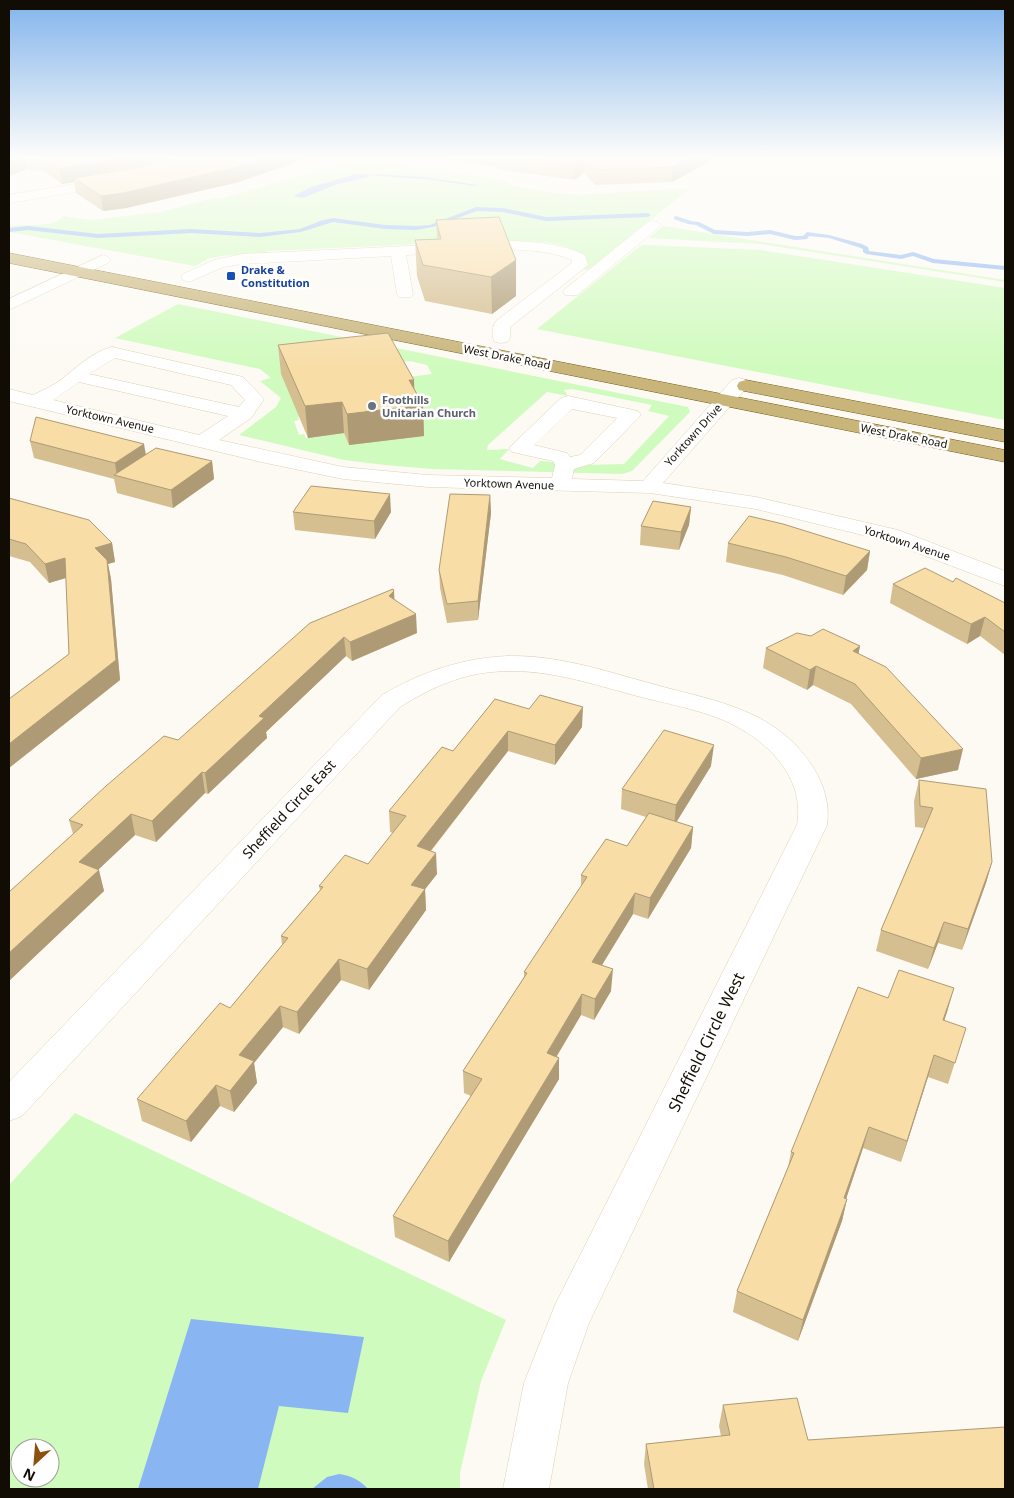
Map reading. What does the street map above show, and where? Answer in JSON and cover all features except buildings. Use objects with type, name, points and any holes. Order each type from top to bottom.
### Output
[{"type":"main road","name":"West Drake Road","points":[[12,250],[112,261]]},
{"type":"main road","name":"West Drake Road","points":[[12,250],[80,271],[1005,456]]},
{"type":"main road","points":[[172,273],[220,282]]},
{"type":"main road","name":"West Drake Road","points":[[482,334],[520,342]]},
{"type":"main road","name":"West Drake Road","points":[[729,382],[1005,436]]},
{"type":"street","points":[[559,302],[650,227]]},
{"type":"street","points":[[189,276],[219,263],[243,259],[512,245],[546,246],[567,251],[580,258],[580,265],[502,325],[501,338]]},
{"type":"street","points":[[398,251],[405,294]]},
{"type":"street","points":[[9,305],[80,271],[112,261]]},
{"type":"street","points":[[482,352],[501,338],[530,323]]},
{"type":"street","points":[[37,401],[67,384],[83,369],[112,352],[237,381],[255,399],[244,414],[204,441]]},
{"type":"street","points":[[75,376],[244,414]]},
{"type":"street","name":"Yorktown Drive","points":[[650,488],[656,477],[724,401],[729,382]]},
{"type":"street","name":"Yorktown Avenue","points":[[9,394],[304,465],[376,477],[428,481],[650,488],[756,503],[890,535],[1005,579]]},
{"type":"street","points":[[560,486],[565,464],[560,457],[519,448],[568,402],[631,415],[587,459],[565,464]]},
{"type":"street","name":"Sheffield Circle East","points":[[9,1106],[391,701],[413,686],[462,669],[491,664],[522,664],[553,666],[639,689]]},
{"type":"street","name":"Sheffield Circle West","points":[[526,1489],[546,1384],[570,1319],[812,826],[813,807],[808,784],[796,763],[778,743],[755,727],[728,713],[639,689]]},
{"type":"green space","points":[[9,227],[642,227],[588,270],[583,269],[587,265],[587,258],[570,248],[551,243],[531,241],[511,242],[509,240],[267,251],[267,253],[210,258],[195,266],[9,232]]},
{"type":"green space","points":[[662,227],[669,227],[1005,280],[1005,282],[761,244],[649,238]]},
{"type":"green space","points":[[640,246],[760,250],[1005,288],[1005,420],[537,329]]},
{"type":"green space","points":[[178,304],[688,407],[690,412],[632,471],[622,474],[432,469],[344,460],[239,435],[276,407],[281,398],[260,381],[271,378],[260,369],[115,338]],"holes":[[[410,361],[427,365],[432,374],[385,380],[349,445],[344,433],[306,438],[304,434],[299,435],[294,421],[299,420],[298,417],[335,413],[399,362]],[[572,389],[652,405],[648,411],[669,416],[624,464],[584,465],[540,461],[533,468],[500,459],[509,449],[487,450],[488,445],[547,392],[568,396],[564,390]]]},
{"type":"green space","points":[[75,1113],[506,1320],[481,1381],[460,1473],[460,1489],[9,1489],[9,1185]]},
{"type":"water","points":[[191,1319],[364,1337],[348,1413],[279,1406],[258,1489],[138,1489]]},
{"type":"water","points":[[339,1474],[355,1479],[368,1489],[312,1489],[327,1477]]},
{"type":"waterway","points":[[9,230],[28,228],[98,236],[191,231],[260,235],[301,230],[309,227]]},
{"type":"waterway","points":[[384,227],[424,227]]},
{"type":"waterway","points":[[704,227],[714,232],[747,234],[770,232],[795,238],[805,238],[807,234],[821,235],[860,245],[866,248],[866,252],[901,257],[913,254],[933,261],[1005,268]]},
{"type":"place","name":"Drake & Constitution","points":[[231,276]]},
{"type":"place","name":"Foothills Unitarian Church","points":[[372,406]]}]
